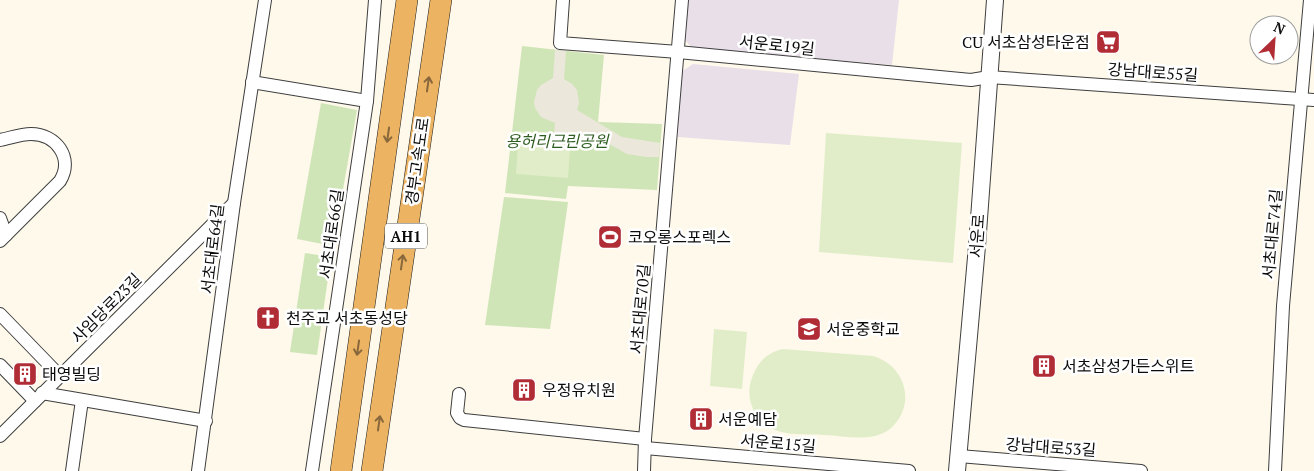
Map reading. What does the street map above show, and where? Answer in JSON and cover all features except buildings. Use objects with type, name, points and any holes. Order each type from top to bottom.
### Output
[{"type":"highway","name":"경부고속도로","points":[[341,471],[407,0]]},
{"type":"highway","name":"경부고속도로","points":[[372,471],[440,0]]},
{"type":"street","name":"서초대로64길","points":[[198,471],[234,203],[265,0]]},
{"type":"street","name":"서초대로66길","points":[[312,471],[367,101],[375,0]]},
{"type":"street","name":"서운로19길","points":[[564,0],[560,43],[678,52],[971,80],[989,77]]},
{"type":"street","name":"서초대로70길","points":[[644,471],[682,0]]},
{"type":"street","name":"서운로","points":[[958,464],[995,0]]},
{"type":"street","name":"서초대로74길","points":[[1276,471],[1283,306],[1310,0]]},
{"type":"street","name":"강남대로55길","points":[[989,77],[1314,100]]},
{"type":"street","points":[[252,82],[367,101]]},
{"type":"street","points":[[0,140],[30,134],[42,135],[58,145],[63,151],[64,159],[63,176],[60,181],[3,238]]},
{"type":"street","name":"사임당로23길","points":[[0,436],[234,203]]},
{"type":"street","points":[[0,218],[3,238]]},
{"type":"street","points":[[0,314],[60,376]]},
{"type":"street","points":[[0,365],[39,397],[82,400],[206,422]]},
{"type":"street","name":"서운로15길","points":[[459,394],[457,413],[464,420],[645,443],[909,471]]},
{"type":"street","points":[[72,471],[82,400]]},
{"type":"street","name":"강남대로53길","points":[[958,464],[1141,471]]},
{"type":"shaded area","points":[[688,0],[899,0],[892,65],[692,48],[686,41]]},
{"type":"shaded area","points":[[555,50],[566,51],[564,79],[577,90],[579,103],[577,110],[622,137],[660,143],[659,157],[627,154],[585,133],[577,133],[574,136],[554,134],[555,123],[541,117],[535,108],[534,102],[537,90],[541,85],[553,78]]},
{"type":"shaded area","points":[[693,64],[799,74],[790,145],[678,137],[681,72]]},
{"type":"green space","name":"용허리근린공원","points":[[522,46],[604,55],[598,122],[662,124],[657,190],[568,186],[566,199],[505,193]]},
{"type":"green space","points":[[321,103],[357,110],[333,246],[297,239]]},
{"type":"green space","points":[[519,131],[571,135],[568,178],[516,174]]},
{"type":"green space","points":[[826,133],[962,143],[953,263],[819,252]]},
{"type":"green space","points":[[504,197],[568,202],[550,329],[485,325]]},
{"type":"green space","points":[[305,253],[331,257],[317,355],[290,352]]},
{"type":"green space","points":[[714,329],[747,332],[742,389],[710,386]]},
{"type":"green space","points":[[783,349],[873,356],[884,361],[899,375],[903,385],[905,395],[901,416],[887,431],[879,435],[861,438],[785,433],[767,426],[760,420],[752,407],[749,393],[750,384],[755,370],[761,361],[773,352]]},
{"type":"place","name":"CU 서초삼성타운점","points":[[1108,42]]},
{"type":"place","name":"코오롱스포렉스","points":[[610,237]]},
{"type":"place","name":"천주교 서초동성당","points":[[268,318]]},
{"type":"place","name":"서운중학교","points":[[809,329]]},
{"type":"place","name":"서초삼성가든스위트","points":[[1044,366]]},
{"type":"place","name":"태영빌딩","points":[[25,374]]},
{"type":"place","name":"우정유치원","points":[[524,390]]},
{"type":"place","name":"서운예담","points":[[701,419]]}]
